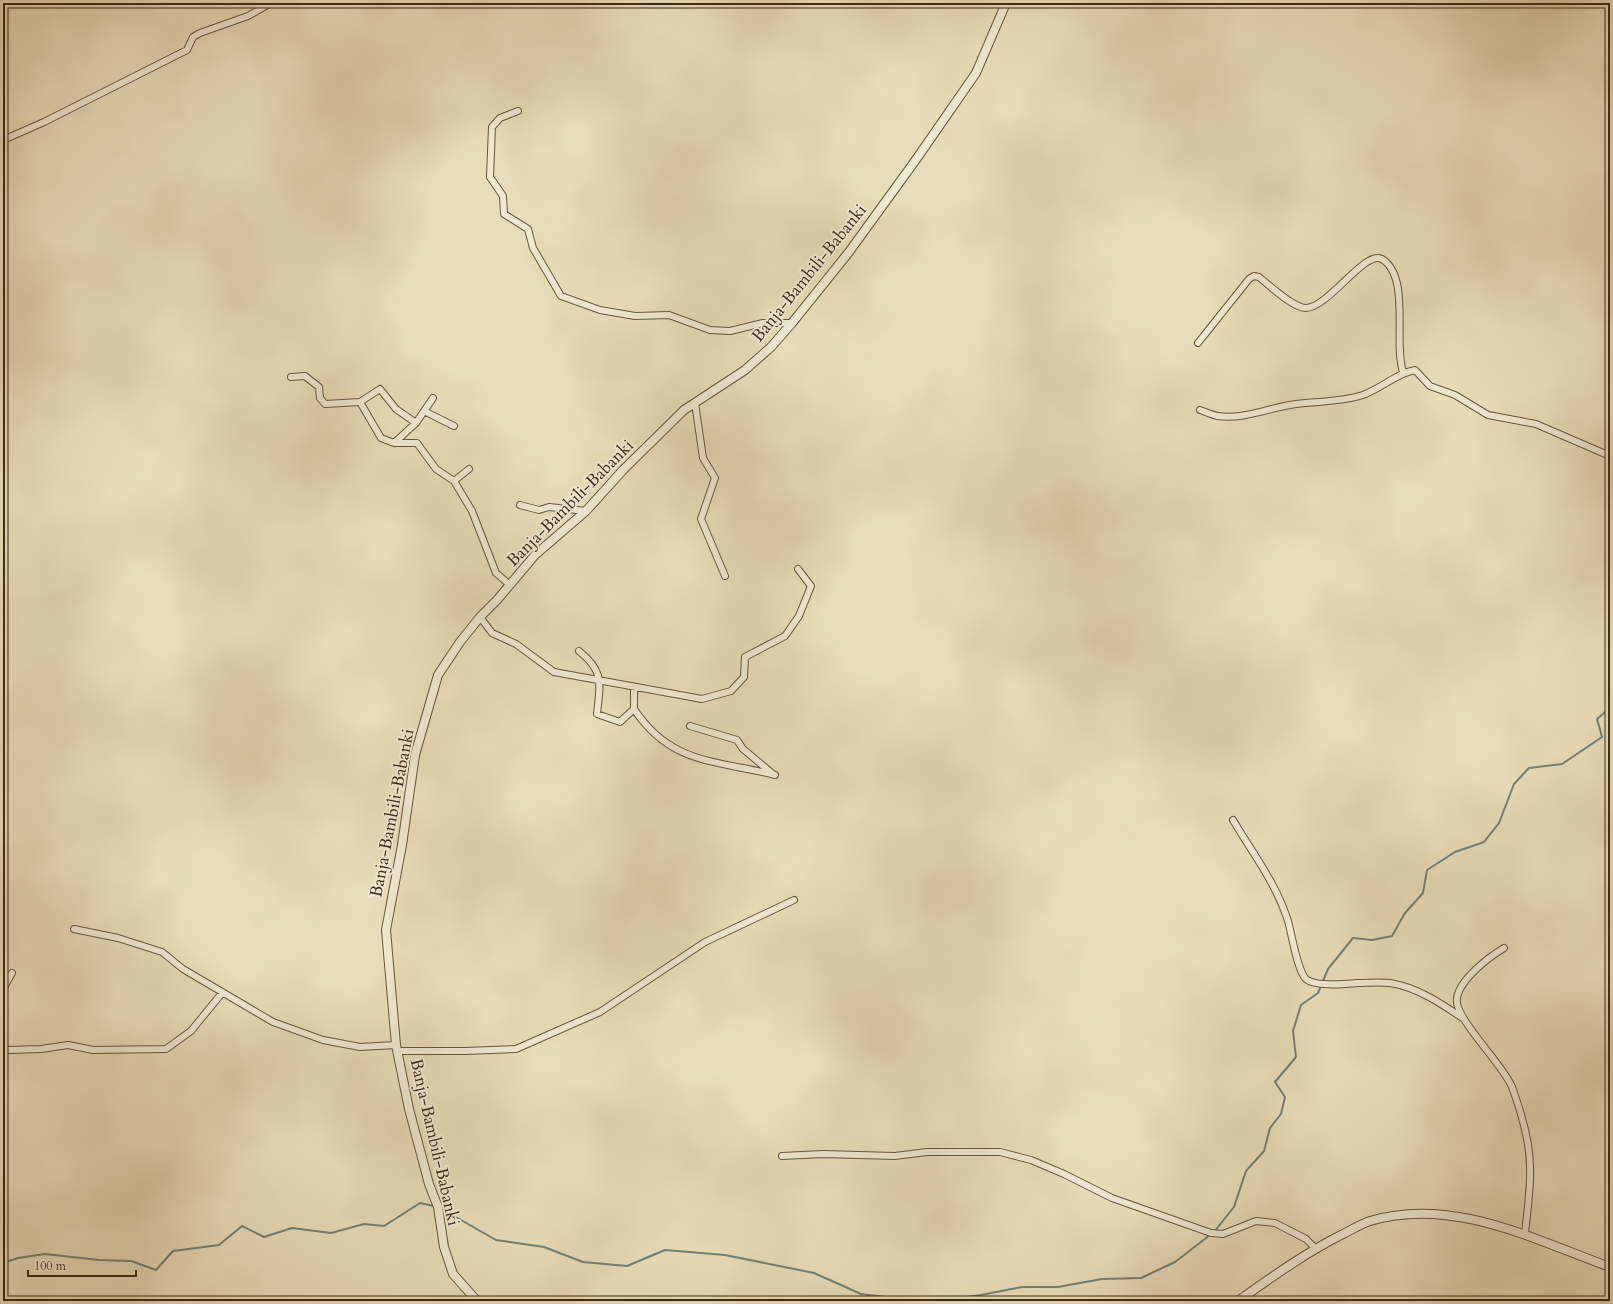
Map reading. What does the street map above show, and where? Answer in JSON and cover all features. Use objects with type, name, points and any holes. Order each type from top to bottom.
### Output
[{"type":"street","points":[[3,140],[44,122],[187,50],[194,37],[200,33],[248,16],[271,3]]},
{"type":"street","name":"Banja-Bambili-Babanki","points":[[477,1301],[453,1274],[444,1247],[438,1207],[430,1184],[409,1108],[397,1048],[386,930],[402,845],[415,755],[438,676],[460,642],[480,617],[510,585],[535,555],[586,511],[624,470],[684,410],[745,370],[771,347],[792,323],[854,246],[976,73],[1006,3]]},
{"type":"street","points":[[518,110],[500,118],[492,127],[490,177],[503,196],[504,214],[528,229],[533,248],[561,296],[600,310],[621,314],[635,316],[669,315],[710,330],[730,331],[763,323],[792,323]]},
{"type":"street","points":[[1198,343],[1249,279],[1254,276],[1259,277],[1288,300],[1304,308],[1316,305],[1337,290],[1356,269],[1379,257],[1397,278],[1400,323],[1399,354],[1403,372]]},
{"type":"street","points":[[1200,410],[1218,416],[1243,415],[1297,404],[1326,403],[1362,395],[1384,386],[1403,372],[1415,370],[1430,386],[1455,395],[1488,414],[1536,424],[1610,456]]},
{"type":"street","points":[[291,377],[305,376],[319,387],[320,398],[325,404],[360,402],[380,389],[396,408],[416,422]]},
{"type":"street","points":[[394,443],[416,422],[433,398]]},
{"type":"street","points":[[360,402],[381,438],[394,443],[417,442],[436,468],[454,481],[472,510],[496,573],[510,585]]},
{"type":"street","points":[[695,403],[703,458],[715,478],[701,519],[725,576]]},
{"type":"street","points":[[424,411],[454,426]]},
{"type":"street","points":[[454,481],[469,469]]},
{"type":"street","points":[[520,505],[539,510],[549,507],[586,511]]},
{"type":"street","points":[[480,617],[492,633],[516,644],[554,672],[702,699],[731,691],[744,677],[745,658],[785,636],[799,616],[811,586],[798,569]]},
{"type":"street","points":[[579,651],[592,662],[600,681],[596,714],[620,722],[634,709]]},
{"type":"street","points":[[634,687],[634,709],[644,724],[662,741],[688,756],[775,776],[743,749],[737,740],[690,726]]},
{"type":"street","points":[[1233,820],[1263,866],[1275,889],[1287,920],[1298,963],[1306,979],[1315,983],[1329,984],[1391,983],[1416,990],[1444,1005],[1464,1019]]},
{"type":"street","points":[[74,930],[118,938],[162,952],[183,969],[273,1022],[323,1040],[360,1047],[466,1051],[516,1049],[600,1012],[705,942],[794,900]]},
{"type":"street","points":[[1504,948],[1477,968],[1462,985],[1457,998],[1458,1010],[1498,1064],[1511,1086],[1519,1113],[1528,1148],[1530,1167],[1526,1234]]},
{"type":"street","points":[[3,989],[12,973]]},
{"type":"street","points":[[3,1047],[8,1050],[41,1049],[68,1045],[93,1050],[166,1049],[191,1031],[222,993]]},
{"type":"street","points":[[782,1156],[823,1154],[895,1156],[927,1152],[1000,1152],[1031,1160],[1064,1174],[1112,1198],[1205,1231],[1223,1234],[1256,1221],[1275,1223],[1306,1239],[1315,1248]]},
{"type":"street","points":[[1238,1301],[1315,1248],[1369,1222],[1400,1215],[1439,1215],[1480,1222],[1526,1234],[1610,1267]]},
{"type":"waterway","points":[[1214,1232],[1234,1207],[1246,1171],[1264,1151],[1270,1128],[1281,1114],[1285,1097],[1275,1082],[1296,1057],[1293,1031],[1301,1005],[1318,993],[1328,969],[1353,938],[1372,940],[1392,936],[1405,913],[1423,893],[1427,870],[1455,852],[1484,842],[1499,823],[1514,784],[1529,768],[1562,764],[1602,737],[1597,719],[1610,708]]},
{"type":"waterway","points":[[3,1263],[18,1258],[45,1254],[99,1260],[131,1261],[156,1270],[173,1251],[219,1245],[242,1226],[264,1237],[292,1228],[331,1233],[364,1224],[384,1226],[420,1203],[434,1206]]},
{"type":"waterway","points":[[440,1208],[496,1240],[544,1247],[583,1262],[627,1266],[665,1250],[725,1255],[814,1273],[861,1294],[919,1301]]},
{"type":"waterway","points":[[938,1301],[1022,1287],[1058,1287],[1102,1279],[1141,1278],[1175,1262],[1210,1235]]}]
